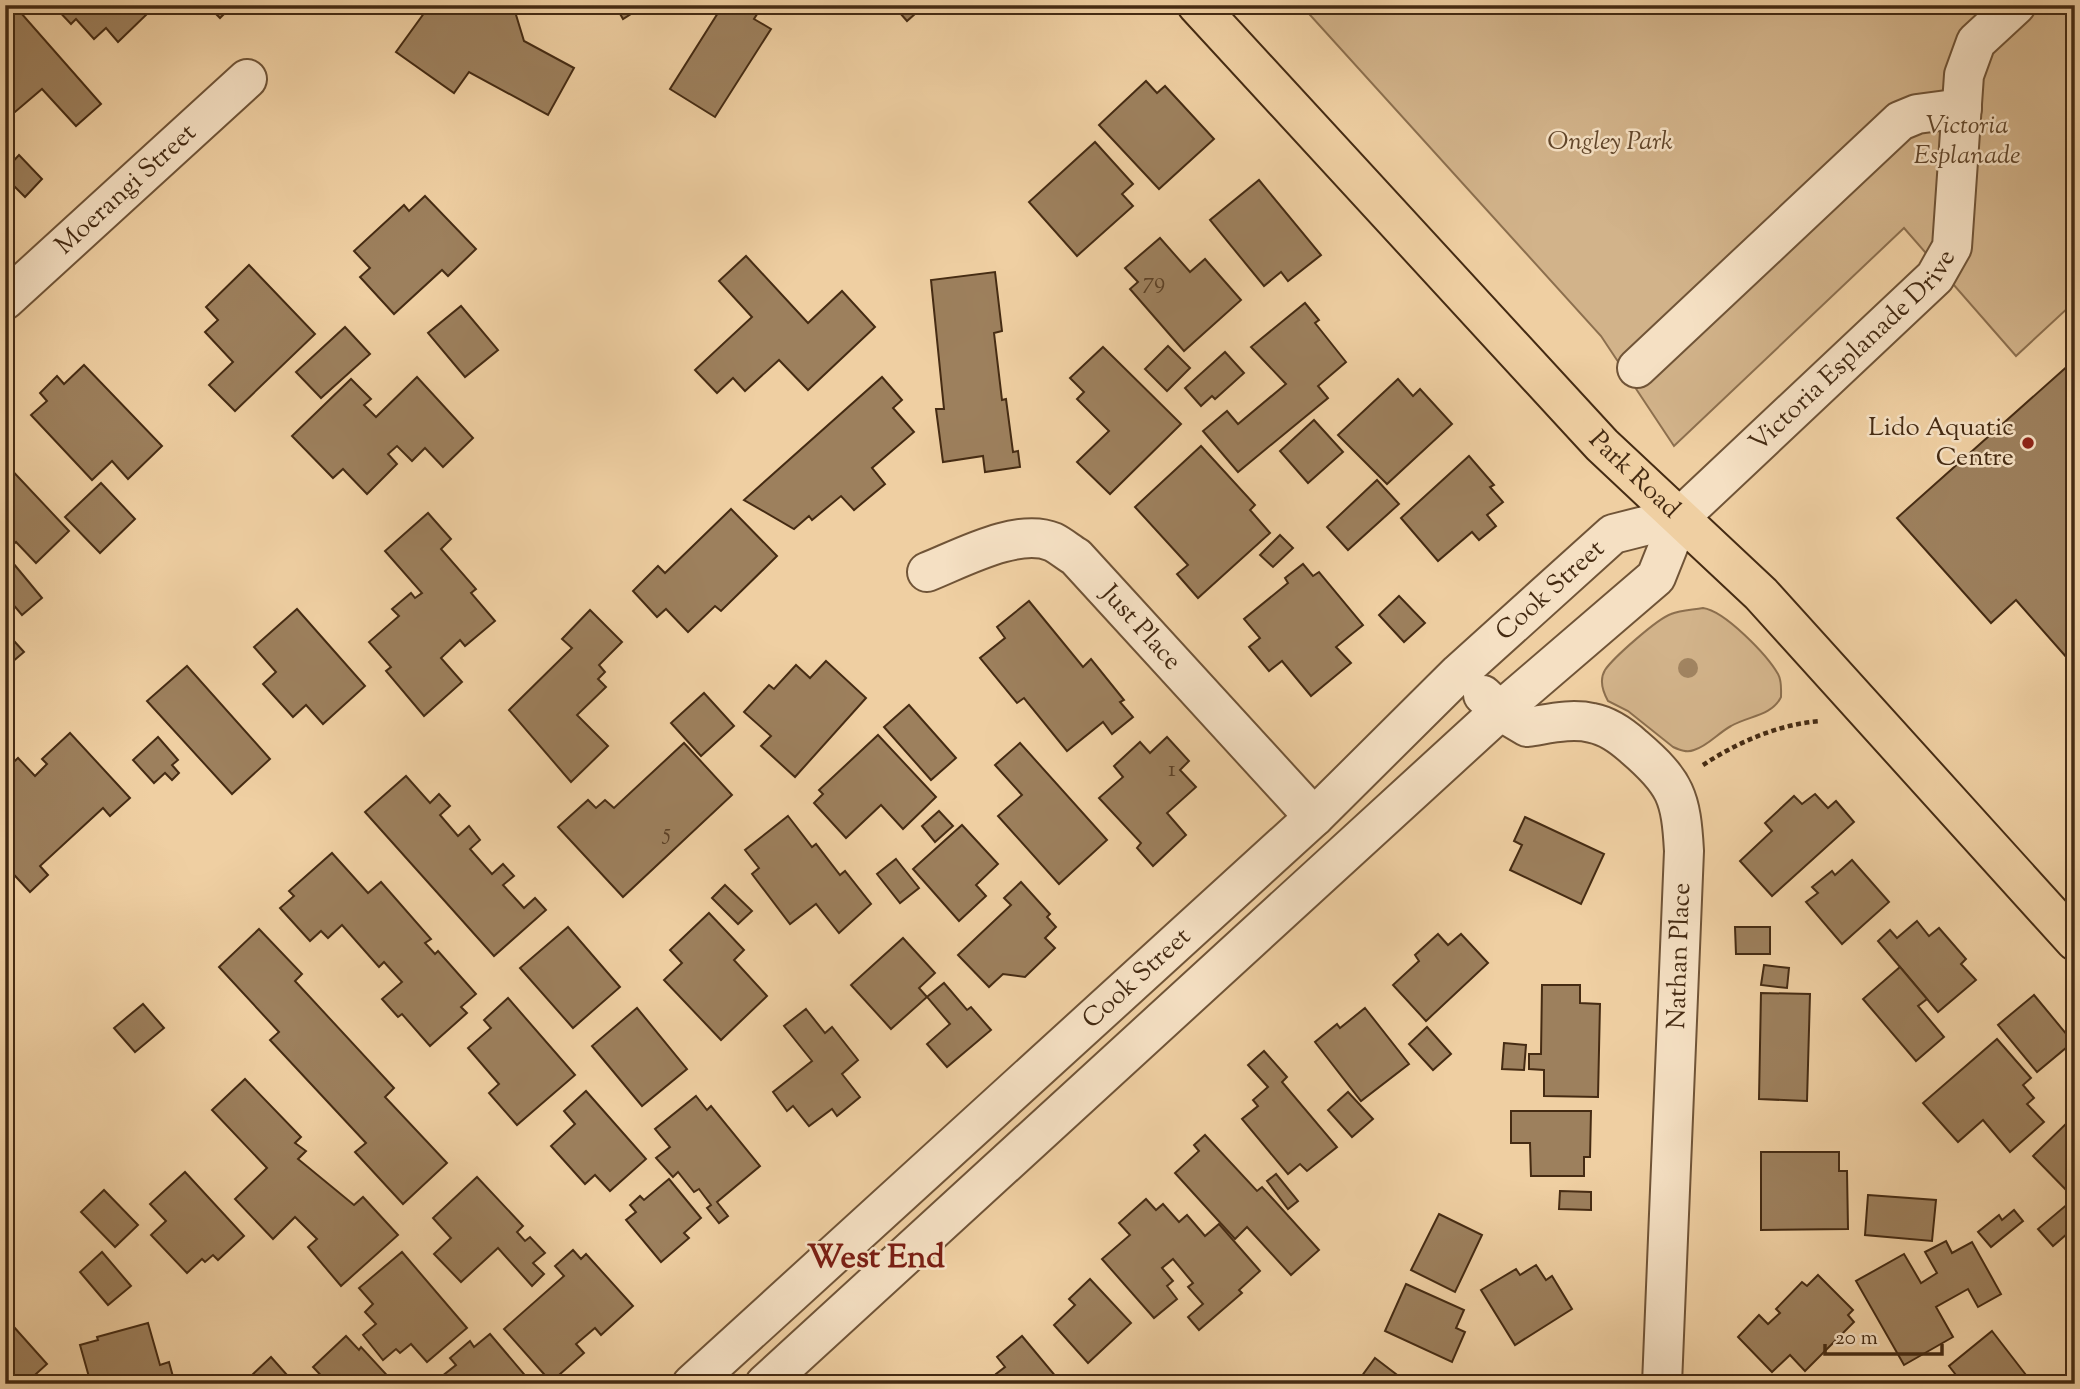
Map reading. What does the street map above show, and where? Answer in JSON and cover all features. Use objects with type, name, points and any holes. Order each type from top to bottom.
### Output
[{"type":"main road","name":"Park Road","points":[[1197,5],[1602,445],[1761,594],[2075,941]]},
{"type":"street","name":"Victoria Esplanade Drive","points":[[1680,517],[1935,277],[1952,247],[1964,75],[1976,42],[2016,5]]},
{"type":"street","name":"Moerangi Street","points":[[5,300],[247,79]]},
{"type":"street","points":[[1637,368],[1900,121],[1917,114],[1962,108]]},
{"type":"street","name":"Cook Street","points":[[692,1384],[1314,817],[1459,673],[1613,534],[1680,517]]},
{"type":"street","name":"Cook Street","points":[[765,1384],[1500,711],[1656,577],[1680,517]]},
{"type":"street","name":"Just Place","points":[[927,572],[1024,537],[1052,542],[1076,557],[1314,817]]},
{"type":"street","name":"Nathan Place","points":[[1459,673],[1500,711],[1527,727],[1563,721],[1593,723],[1621,736],[1664,774],[1675,794],[1682,819],[1684,850],[1662,1384]]},
{"type":"street","points":[[872,1221],[906,1255]]},
{"type":"path","points":[[1675,794],[1710,760],[1768,732],[1811,722],[1871,716]]},
{"type":"green space","points":[[1301,5],[2075,5],[2075,306],[2071,305],[2016,356],[1904,228],[1674,446],[1601,336]]},
{"type":"green space","points":[[1703,608],[1733,625],[1765,656],[1779,677],[1781,697],[1766,712],[1731,726],[1699,748],[1686,751],[1673,747],[1628,711],[1608,701],[1602,678],[1605,670],[1617,657],[1664,617]]},
{"type":"building","points":[[5,5],[14,5],[101,104],[76,126],[42,89],[15,112],[5,102]]},
{"type":"building","points":[[53,5],[138,5],[147,14],[118,42],[106,28],[94,39],[76,19],[71,24]]},
{"type":"building","points":[[207,5],[233,5],[220,18]]},
{"type":"building","points":[[430,5],[513,5],[524,41],[574,68],[548,115],[469,72],[454,93],[396,52]]},
{"type":"building","points":[[615,5],[645,5],[623,19]]},
{"type":"building","points":[[723,5],[750,5],[759,11],[754,19],[771,29],[715,117],[670,89]]},
{"type":"building","points":[[893,5],[925,5],[907,21]]},
{"type":"building","points":[[1146,81],[1157,93],[1165,86],[1214,139],[1159,189],[1099,125]]},
{"type":"building","points":[[1095,142],[1133,184],[1122,194],[1133,206],[1077,256],[1029,202]]},
{"type":"building","points":[[19,155],[42,179],[25,197],[5,177],[5,170]]},
{"type":"building","points":[[1259,180],[1321,255],[1288,281],[1281,272],[1264,286],[1210,220]]},
{"type":"building","points":[[425,196],[476,249],[448,276],[442,270],[394,314],[360,277],[370,268],[354,251],[404,205],[409,211]]},
{"type":"building","points":[[1160,238],[1190,272],[1205,259],[1241,300],[1184,351],[1130,289],[1138,282],[1125,268]]},
{"type":"building","points":[[746,256],[808,323],[842,291],[875,327],[808,390],[779,360],[745,391],[733,378],[717,393],[695,370],[752,317],[719,281]]},
{"type":"building","points":[[249,265],[315,334],[235,411],[209,385],[233,362],[205,332],[218,320],[206,307]]},
{"type":"building","points":[[995,272],[1002,331],[994,333],[1002,400],[1006,399],[1013,452],[1018,451],[1020,467],[985,472],[983,456],[943,462],[936,409],[944,409],[931,280]]},
{"type":"building","points":[[1305,303],[1319,320],[1315,323],[1346,362],[1318,386],[1328,398],[1238,472],[1203,431],[1227,411],[1238,424],[1286,384],[1251,347]]},
{"type":"building","points":[[461,306],[498,350],[465,377],[428,333]]},
{"type":"building","points":[[345,327],[370,354],[321,398],[296,372]]},
{"type":"building","points":[[1168,346],[1190,368],[1167,391],[1145,369]]},
{"type":"building","points":[[1103,347],[1181,424],[1110,494],[1077,462],[1109,431],[1077,399],[1084,392],[1070,378]]},
{"type":"building","points":[[1225,352],[1244,373],[1215,399],[1212,396],[1201,406],[1185,388]]},
{"type":"building","name":"Lido Aquatic Centre","points":[[2071,363],[2075,368],[2075,653],[2068,659],[2016,600],[1991,623],[1897,518]]},
{"type":"building","points":[[84,365],[162,446],[128,479],[112,461],[92,480],[31,415],[47,401],[40,393],[57,376],[64,384]]},
{"type":"building","points":[[417,377],[473,438],[443,467],[425,448],[412,461],[397,446],[388,454],[397,464],[367,494],[343,469],[333,478],[292,436],[351,379],[371,399],[364,405],[376,417]]},
{"type":"building","points":[[882,377],[902,400],[893,408],[914,432],[872,468],[885,484],[854,510],[841,496],[812,520],[809,516],[794,529],[744,500]]},
{"type":"building","points":[[1398,379],[1413,396],[1420,389],[1452,424],[1387,484],[1338,435]]},
{"type":"building","points":[[1314,420],[1343,452],[1308,483],[1280,451]]},
{"type":"building","points":[[1201,446],[1255,505],[1250,510],[1270,533],[1198,598],[1177,574],[1188,565],[1135,507]]},
{"type":"building","points":[[1469,456],[1494,485],[1490,487],[1503,502],[1487,515],[1496,526],[1479,540],[1472,532],[1438,561],[1401,518]]},
{"type":"building","points":[[5,463],[69,531],[36,563],[16,542],[5,552]]},
{"type":"building","points":[[1377,480],[1399,504],[1348,550],[1327,527]]},
{"type":"building","points":[[101,483],[135,519],[100,553],[65,517]]},
{"type":"building","points":[[731,509],[777,556],[721,611],[715,606],[688,632],[666,609],[657,617],[633,591],[658,566],[665,573]]},
{"type":"building","points":[[428,513],[451,539],[441,549],[476,589],[471,593],[495,621],[465,646],[460,640],[441,658],[462,682],[424,716],[386,671],[391,667],[369,642],[399,616],[392,609],[411,593],[415,598],[422,593],[385,551]]},
{"type":"building","points":[[1280,535],[1293,548],[1273,567],[1260,555]]},
{"type":"building","points":[[13,563],[42,598],[22,615],[5,595],[5,569]]},
{"type":"building","points":[[1303,564],[1313,576],[1319,572],[1363,625],[1336,647],[1351,663],[1311,696],[1282,661],[1269,671],[1249,647],[1260,638],[1244,619],[1288,583],[1285,578]]},
{"type":"building","points":[[1399,596],[1425,623],[1404,642],[1379,615]]},
{"type":"building","points":[[1029,601],[1083,667],[1091,659],[1124,700],[1120,702],[1133,717],[1112,734],[1103,722],[1067,751],[1024,698],[1017,703],[980,658],[1005,638],[997,627]]},
{"type":"building","points":[[297,609],[365,686],[323,724],[306,705],[293,717],[263,684],[276,672],[254,647]]},
{"type":"building","points":[[590,610],[622,642],[599,665],[605,672],[598,679],[606,687],[577,715],[608,746],[571,782],[509,710],[572,648],[562,639]]},
{"type":"building","points":[[5,631],[24,652],[5,668]]},
{"type":"building","points":[[826,661],[866,698],[795,777],[761,746],[771,736],[744,712],[769,685],[774,689],[796,665],[810,678]]},
{"type":"building","points":[[187,666],[270,759],[232,794],[147,701]]},
{"type":"building","points":[[704,693],[734,726],[701,756],[671,723]]},
{"type":"building","points":[[909,705],[956,758],[931,780],[884,727]]},
{"type":"building","points":[[70,733],[130,798],[110,816],[103,808],[40,866],[48,875],[30,892],[5,865],[5,802],[12,795],[5,788],[5,770],[18,758],[35,776],[47,764],[42,759]]},
{"type":"building","points":[[878,735],[936,797],[903,829],[881,805],[846,838],[814,803],[823,794],[819,790]]},
{"type":"building","points":[[158,737],[178,760],[172,765],[179,773],[172,780],[165,773],[154,783],[133,760]]},
{"type":"building","points":[[1167,737],[1189,761],[1180,770],[1196,787],[1167,813],[1186,835],[1153,866],[1137,848],[1141,843],[1099,798],[1123,777],[1114,766],[1140,742],[1150,753]]},
{"type":"building","points":[[684,743],[732,795],[623,897],[558,827],[588,800],[596,808],[605,800],[614,808]]},
{"type":"building","points":[[1020,743],[1107,840],[1059,884],[998,816],[1022,795],[995,765]]},
{"type":"building","points":[[406,776],[430,803],[439,794],[450,806],[440,815],[458,836],[469,826],[480,840],[470,849],[492,874],[503,864],[514,876],[503,885],[524,908],[535,898],[546,910],[494,956],[365,812]]},
{"type":"building","points":[[1815,794],[1828,808],[1836,801],[1854,822],[1772,896],[1740,861],[1772,831],[1765,823],[1794,796],[1802,804]]},
{"type":"building","points":[[939,811],[953,826],[935,842],[922,826]]},
{"type":"building","points":[[788,816],[812,847],[816,844],[840,875],[845,871],[871,904],[839,933],[816,904],[790,924],[752,874],[759,868],[745,850]]},
{"type":"building","points":[[1525,817],[1604,854],[1581,904],[1510,870],[1522,845],[1514,841]]},
{"type":"building","points":[[962,825],[998,864],[976,885],[986,896],[959,921],[913,869]]},
{"type":"building","points":[[332,853],[368,893],[381,882],[431,939],[425,943],[435,954],[438,951],[476,994],[461,1007],[467,1013],[430,1046],[402,1014],[398,1017],[382,999],[402,982],[384,962],[379,967],[342,925],[328,938],[321,931],[310,941],[280,908],[294,896],[289,891]]},
{"type":"building","points":[[896,859],[919,888],[900,903],[877,874]]},
{"type":"building","points":[[1852,860],[1889,902],[1842,944],[1806,902],[1818,893],[1812,887],[1832,871],[1835,875]]},
{"type":"building","points":[[1021,882],[1050,914],[1047,917],[1056,927],[1045,938],[1055,948],[1025,977],[1003,974],[989,987],[958,955],[1011,905],[1004,898]]},
{"type":"building","points":[[725,885],[752,911],[738,924],[712,898]]},
{"type":"building","points":[[709,913],[744,950],[734,960],[767,996],[721,1040],[664,980],[682,963],[670,950]]},
{"type":"building","points":[[1917,921],[1929,936],[1939,928],[1966,959],[1961,964],[1976,980],[1938,1012],[1878,941],[1890,930],[1897,938]]},
{"type":"building","points":[[568,927],[620,987],[573,1028],[520,968]]},
{"type":"building","points":[[1735,927],[1770,927],[1770,954],[1736,954]]},
{"type":"building","points":[[259,929],[302,974],[295,981],[394,1088],[385,1097],[447,1163],[403,1204],[355,1152],[366,1143],[270,1040],[279,1032],[219,967]]},
{"type":"building","points":[[1438,934],[1448,945],[1461,934],[1488,963],[1426,1021],[1393,985],[1419,961],[1415,955]]},
{"type":"building","points":[[903,938],[935,973],[919,988],[927,997],[891,1029],[851,985]]},
{"type":"building","points":[[1764,965],[1789,968],[1787,988],[1761,985]]},
{"type":"building","points":[[1900,967],[1927,999],[1918,1006],[1944,1037],[1916,1061],[1863,999]]},
{"type":"building","points":[[944,983],[967,1010],[971,1007],[991,1030],[947,1067],[927,1044],[950,1024],[927,997]]},
{"type":"building","points":[[1542,985],[1580,985],[1580,1003],[1600,1004],[1598,1097],[1544,1096],[1544,1070],[1529,1069],[1529,1054],[1541,1054]]},
{"type":"building","points":[[1761,993],[1810,994],[1807,1101],[1759,1099]]},
{"type":"building","points":[[2034,995],[2073,1042],[2037,1072],[1998,1025]]},
{"type":"building","points":[[508,998],[575,1075],[517,1125],[489,1093],[499,1084],[468,1048],[491,1028],[484,1020]]},
{"type":"building","points":[[143,1004],[164,1028],[135,1052],[114,1028]]},
{"type":"building","points":[[637,1008],[687,1069],[642,1106],[592,1046]]},
{"type":"building","points":[[1365,1008],[1409,1064],[1361,1101],[1315,1042],[1337,1024],[1340,1028]]},
{"type":"building","points":[[806,1009],[825,1033],[832,1027],[858,1060],[842,1074],[860,1097],[837,1116],[832,1109],[809,1126],[793,1106],[787,1111],[773,1092],[812,1061],[784,1026]]},
{"type":"building","points":[[1427,1027],[1451,1054],[1433,1070],[1409,1044]]},
{"type":"building","points":[[1997,1039],[2031,1078],[2023,1085],[2034,1098],[2027,1104],[2044,1122],[2010,1152],[1983,1120],[1958,1142],[1923,1103]]},
{"type":"building","points":[[1504,1043],[1526,1045],[1524,1070],[1502,1069]]},
{"type":"building","points":[[1264,1051],[1287,1077],[1282,1082],[1337,1147],[1307,1171],[1300,1164],[1288,1174],[1242,1119],[1258,1106],[1253,1100],[1268,1087],[1248,1065]]},
{"type":"building","points":[[245,1079],[301,1137],[295,1143],[306,1151],[298,1159],[354,1205],[363,1197],[398,1235],[341,1286],[308,1247],[317,1239],[295,1217],[273,1239],[235,1199],[267,1168],[212,1110]]},
{"type":"building","points":[[586,1091],[646,1159],[610,1191],[595,1175],[585,1184],[551,1146],[575,1124],[564,1111]]},
{"type":"building","points":[[1348,1092],[1373,1119],[1352,1137],[1328,1110]]},
{"type":"building","points":[[696,1096],[707,1110],[711,1106],[760,1166],[717,1202],[728,1216],[719,1223],[707,1208],[711,1205],[699,1189],[694,1192],[678,1172],[673,1177],[656,1158],[670,1147],[655,1129]]},
{"type":"building","points":[[1511,1111],[1591,1111],[1590,1157],[1584,1157],[1584,1176],[1531,1176],[1530,1143],[1511,1143]]},
{"type":"building","points":[[2075,1115],[2075,1193],[2072,1196],[2033,1156]]},
{"type":"building","points":[[1205,1135],[1257,1191],[1262,1187],[1319,1250],[1291,1275],[1247,1227],[1235,1239],[1175,1173],[1199,1151],[1194,1145]]},
{"type":"building","points":[[1761,1152],[1839,1152],[1839,1171],[1847,1171],[1848,1229],[1761,1230]]},
{"type":"building","points":[[185,1172],[244,1236],[218,1260],[213,1255],[205,1262],[202,1259],[187,1273],[151,1235],[166,1221],[150,1204]]},
{"type":"building","points":[[1276,1174],[1298,1201],[1288,1209],[1267,1181]]},
{"type":"building","points":[[477,1177],[523,1226],[517,1232],[525,1241],[530,1237],[545,1253],[533,1263],[544,1274],[532,1286],[498,1248],[461,1282],[434,1254],[451,1238],[433,1218]]},
{"type":"building","points":[[669,1179],[701,1218],[684,1233],[689,1238],[661,1262],[626,1220],[636,1212],[630,1205],[640,1196],[644,1200]]},
{"type":"building","points":[[104,1190],[138,1225],[115,1247],[81,1212]]},
{"type":"building","points":[[1560,1191],[1591,1192],[1591,1210],[1559,1209]]},
{"type":"building","points":[[1868,1195],[1936,1200],[1932,1241],[1865,1235]]},
{"type":"building","points":[[1146,1199],[1156,1210],[1163,1204],[1179,1222],[1187,1215],[1205,1236],[1219,1224],[1260,1271],[1239,1290],[1242,1293],[1199,1330],[1188,1317],[1203,1304],[1188,1287],[1193,1283],[1173,1259],[1162,1268],[1173,1281],[1167,1286],[1177,1299],[1154,1318],[1102,1259],[1130,1235],[1119,1223]]},
{"type":"building","points":[[2070,1202],[2075,1207],[2075,1227],[2053,1246],[2038,1229]]},
{"type":"building","points":[[2014,1210],[2023,1221],[1991,1247],[1978,1232],[1999,1215],[2002,1220]]},
{"type":"building","points":[[1439,1214],[1482,1235],[1455,1292],[1411,1270]]},
{"type":"building","points":[[1946,1241],[1952,1253],[1972,1242],[2001,1294],[1978,1307],[1968,1289],[1936,1307],[1953,1337],[1904,1365],[1856,1281],[1904,1254],[1921,1283],[1937,1273],[1925,1252]]},
{"type":"building","points":[[573,1250],[581,1259],[586,1254],[633,1306],[601,1335],[595,1328],[576,1344],[584,1353],[551,1382],[504,1329],[564,1276],[555,1266]]},
{"type":"building","points":[[102,1252],[131,1286],[108,1305],[80,1272]]},
{"type":"building","points":[[402,1252],[467,1328],[427,1362],[411,1344],[400,1353],[396,1349],[383,1360],[363,1335],[376,1324],[365,1312],[373,1304],[359,1288]]},
{"type":"building","points":[[2075,1253],[2075,1269],[2067,1261]]},
{"type":"building","points":[[1536,1265],[1546,1280],[1552,1276],[1572,1309],[1515,1345],[1481,1290],[1516,1269],[1520,1275]]},
{"type":"building","points":[[1818,1275],[1853,1310],[1848,1315],[1854,1322],[1805,1371],[1790,1355],[1772,1372],[1738,1337],[1759,1315],[1768,1324],[1780,1313],[1776,1309],[1802,1282],[1807,1286]]},
{"type":"building","points":[[1090,1279],[1131,1323],[1088,1363],[1054,1325],[1075,1305],[1069,1299]]},
{"type":"building","points":[[1406,1284],[1464,1310],[1456,1328],[1465,1332],[1452,1362],[1385,1331]]},
{"type":"building","points":[[5,1317],[47,1364],[25,1384],[5,1384]]},
{"type":"building","points":[[148,1323],[160,1365],[169,1362],[175,1384],[91,1384],[80,1345],[98,1340],[97,1337]]},
{"type":"building","points":[[1992,1331],[2033,1384],[1963,1384],[1949,1366]]},
{"type":"building","points":[[490,1334],[529,1380],[524,1384],[447,1384],[441,1377],[456,1365],[450,1358],[470,1341],[474,1347]]},
{"type":"building","points":[[346,1336],[359,1350],[361,1347],[395,1384],[329,1384],[313,1367]]},
{"type":"building","points":[[1022,1336],[1062,1384],[996,1384],[1000,1380],[996,1374],[1005,1367],[997,1357]]},
{"type":"building","points":[[271,1357],[295,1384],[258,1384],[251,1376]]},
{"type":"building","points":[[1375,1358],[1409,1384],[1356,1384]]},
{"type":"place","name":"Lido Aquatic Centre","points":[[2028,443]]},
{"type":"district","name":"West End","points":[[876,1259]]},
{"type":"park label","name":"Victoria Esplanade","points":[[1967,141]]},
{"type":"park label","name":"Ongley Park","points":[[1610,142]]}]
